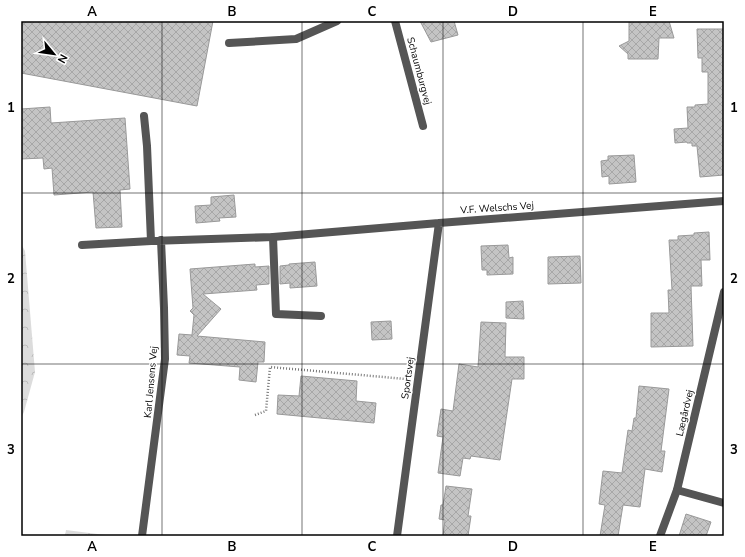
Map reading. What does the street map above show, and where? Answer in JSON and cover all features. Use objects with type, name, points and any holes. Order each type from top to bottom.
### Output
[{"type":"street","points":[[229,43],[296,39],[337,21]]},
{"type":"street","name":"Schaumburgvej","points":[[395,21],[423,126]]},
{"type":"street","points":[[144,116],[147,146],[151,241]]},
{"type":"street","name":"V.F. Welschs Vej","points":[[161,240],[273,237],[439,222],[724,201]]},
{"type":"street","name":"Sportsvej","points":[[397,536],[439,222]]},
{"type":"street","points":[[273,237],[276,314],[321,316]]},
{"type":"street","points":[[82,245],[161,240]]},
{"type":"street","name":"Karl Jensens Vej","points":[[142,536],[165,359],[161,240]]},
{"type":"street","name":"Lægårdvej","points":[[660,536],[677,490],[724,292]]},
{"type":"street","points":[[677,490],[724,503]]},
{"type":"path","points":[[255,415],[266,411],[270,367],[418,380]]},
{"type":"green space","points":[[21,244],[25,251],[35,372],[21,418]]},
{"type":"green space","points":[[66,530],[113,536],[65,536]]},
{"type":"building","points":[[21,21],[213,21],[197,106],[21,73]]},
{"type":"building","points":[[420,21],[454,21],[458,35],[431,42]]},
{"type":"building","points":[[629,21],[669,21],[674,38],[659,38],[658,59],[628,59],[628,54],[619,46],[629,41]]},
{"type":"building","points":[[697,29],[724,29],[724,175],[700,177],[697,146],[692,146],[692,143],[687,142],[675,143],[674,129],[688,128],[687,107],[708,104],[708,72],[702,72],[702,58],[698,58]]},
{"type":"building","points":[[50,107],[51,123],[125,118],[130,189],[120,190],[122,227],[96,228],[93,192],[54,195],[52,168],[44,169],[43,158],[21,159],[21,109]]},
{"type":"building","points":[[634,155],[636,182],[609,184],[609,176],[602,177],[601,161],[608,160],[608,156]]},
{"type":"building","points":[[234,195],[236,217],[219,218],[220,221],[196,223],[195,206],[211,205],[211,197]]},
{"type":"building","points":[[709,232],[710,260],[701,260],[702,286],[691,286],[693,346],[651,347],[651,313],[669,313],[668,290],[672,290],[669,240],[678,240],[678,236]]},
{"type":"building","points":[[508,245],[509,258],[513,257],[513,274],[487,275],[487,270],[482,270],[481,246]]},
{"type":"building","points":[[580,256],[581,283],[548,284],[548,257]]},
{"type":"building","points":[[315,262],[317,286],[290,288],[290,283],[280,284],[280,266]]},
{"type":"building","points":[[255,264],[255,267],[269,266],[269,284],[256,285],[257,290],[203,294],[221,309],[197,336],[265,342],[264,362],[258,362],[256,382],[239,380],[240,367],[189,363],[190,356],[177,355],[179,334],[192,335],[194,315],[190,311],[193,308],[190,269]]},
{"type":"building","points":[[523,301],[524,319],[506,318],[506,302]]},
{"type":"building","points":[[391,321],[392,339],[372,340],[371,322]]},
{"type":"building","points":[[481,322],[506,323],[505,357],[524,357],[524,379],[512,379],[500,460],[471,456],[470,459],[463,458],[460,476],[438,473],[443,437],[437,436],[441,409],[453,411],[459,364],[478,367]]},
{"type":"building","points":[[301,376],[357,381],[356,401],[376,403],[374,423],[277,414],[278,395],[299,396]]},
{"type":"building","points":[[639,386],[669,389],[661,451],[665,451],[662,472],[645,469],[640,507],[623,505],[618,536],[600,536],[605,505],[599,504],[603,471],[622,473],[628,430],[632,431],[634,418],[636,418]]},
{"type":"building","points":[[446,486],[472,489],[468,516],[471,516],[468,536],[443,536],[445,520],[439,519]]},
{"type":"building","points":[[686,514],[711,522],[706,536],[679,536]]}]
